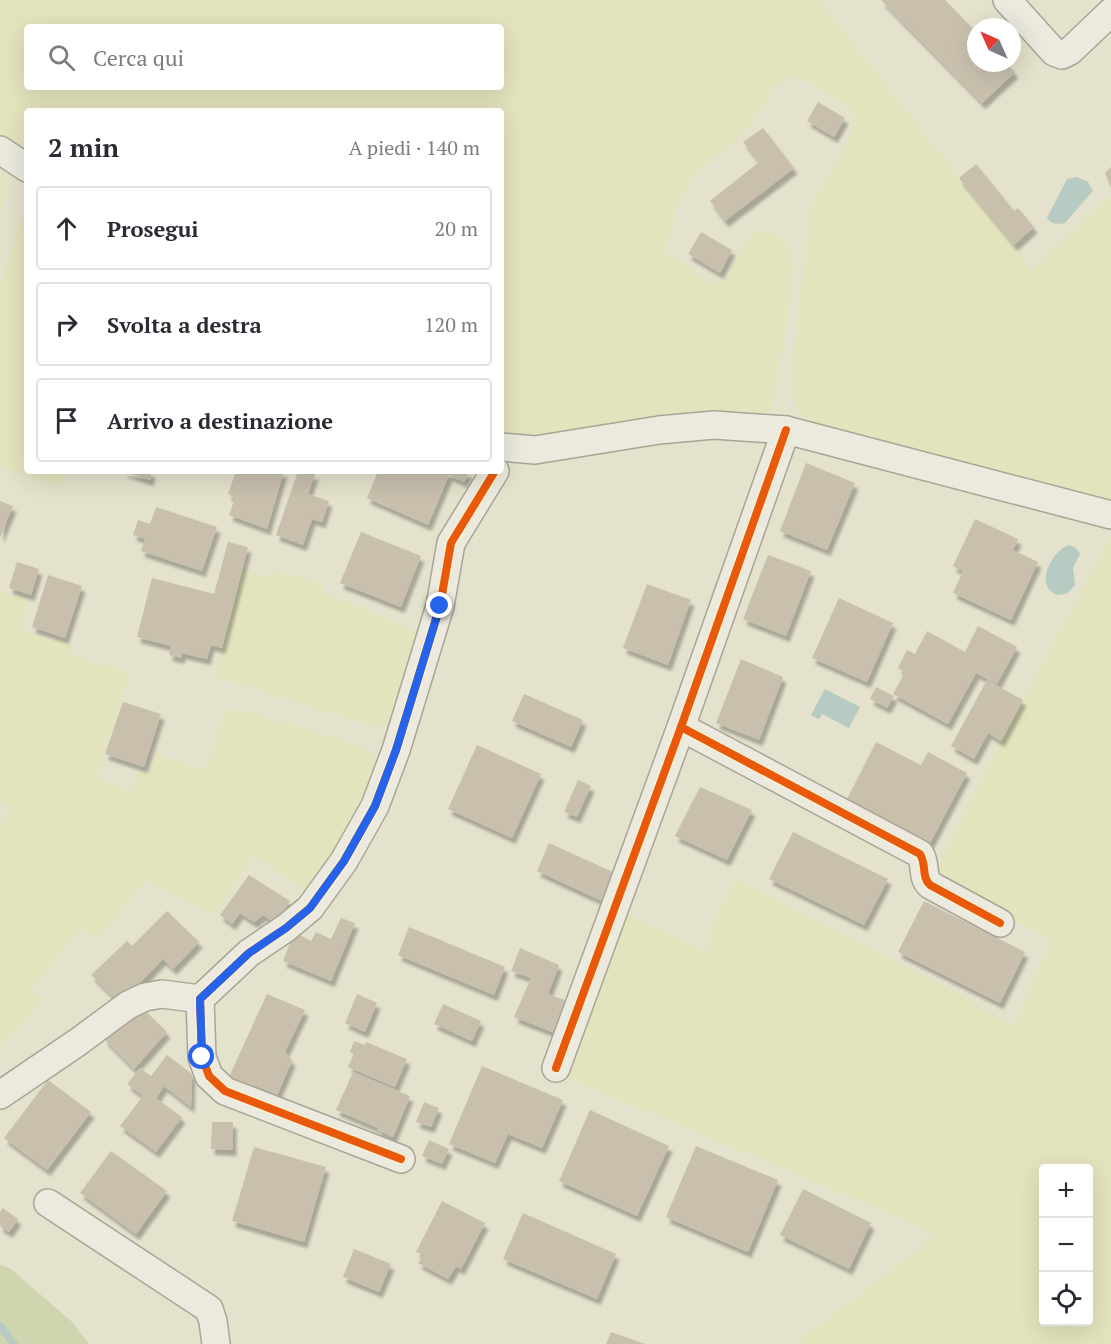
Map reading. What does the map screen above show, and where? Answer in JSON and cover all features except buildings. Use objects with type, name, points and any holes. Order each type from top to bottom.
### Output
[{"type":"street","points":[[1007,0],[1054,52],[1062,55],[1070,51],[1111,12]]},
{"type":"street","points":[[0,150],[24,166]]},
{"type":"street","points":[[504,456],[658,430],[714,425],[786,430],[1111,515]]},
{"type":"street","points":[[556,1068],[681,728],[786,430]]},
{"type":"street","points":[[401,1159],[225,1091],[209,1076],[202,1057],[200,999],[249,953],[286,928],[310,908],[344,861],[375,806],[396,750],[440,606],[451,543],[491,474]]},
{"type":"street","points":[[681,728],[920,854],[925,862],[926,880],[930,885],[1000,923]]},
{"type":"street","points":[[0,1095],[128,1005],[145,997],[162,994],[200,999]]},
{"type":"street","points":[[48,1203],[209,1309],[216,1344]]},
{"type":"green space","points":[[2,0],[819,0],[1032,270],[1111,195],[1111,500],[884,443],[811,420],[797,410],[791,386],[810,208],[850,137],[855,112],[800,76],[787,80],[774,88],[748,127],[695,173],[678,202],[665,252],[711,283],[722,282],[753,232],[764,231],[781,236],[789,249],[793,264],[786,324],[769,413],[703,414],[533,438],[504,434],[504,108],[24,108],[24,149],[0,132],[0,1]]},
{"type":"green space","points":[[0,168],[8,185],[0,215]]},
{"type":"green space","points":[[24,211],[24,474],[65,474],[61,485],[0,467],[0,288]]},
{"type":"green space","points":[[1111,536],[1111,1344],[796,1344],[922,1246],[935,1233],[566,1077],[621,912],[706,951],[713,940],[706,937],[736,879],[1015,1025],[1051,940],[936,878],[936,871],[1001,741]]},
{"type":"green space","points":[[242,570],[270,578],[275,570],[324,583],[322,591],[422,635],[392,726],[371,725],[216,677]]},
{"type":"green space","points":[[0,591],[29,600],[20,630],[72,645],[71,655],[130,673],[96,778],[131,791],[139,771],[149,773],[157,755],[206,770],[222,718],[230,710],[239,709],[363,746],[376,760],[376,779],[353,822],[306,889],[252,855],[214,915],[146,880],[97,939],[80,929],[31,990],[43,1001],[0,1046],[0,825],[11,809],[0,803]]},
{"type":"green space","points":[[0,1265],[10,1268],[71,1321],[89,1344],[0,1344]]},
{"type":"shaded area","points":[[1077,177],[1088,182],[1093,191],[1065,223],[1053,223],[1047,218],[1067,179]]},
{"type":"shaded area","points":[[1069,545],[1076,548],[1080,554],[1073,568],[1075,585],[1068,593],[1058,595],[1046,584],[1046,577],[1057,554]]},
{"type":"shaded area","points":[[825,689],[860,707],[849,728],[822,714],[819,719],[811,715]]},
{"type":"waterway","points":[[0,1326],[14,1344]]},
{"type":"cycle path","points":[[556,1068],[681,727],[786,430]]},
{"type":"cycle path","points":[[401,1159],[225,1091],[209,1076],[202,1057],[200,999],[249,953],[286,928],[310,908],[344,861],[375,806],[396,750],[440,606],[451,543],[493,474]]},
{"type":"cycle path","points":[[681,727],[920,854],[927,882],[930,885],[1000,923]]},
{"type":"route","points":[[202,1057],[200,999],[249,953],[286,928],[310,908],[344,861],[375,806],[396,750],[440,606]]}]
